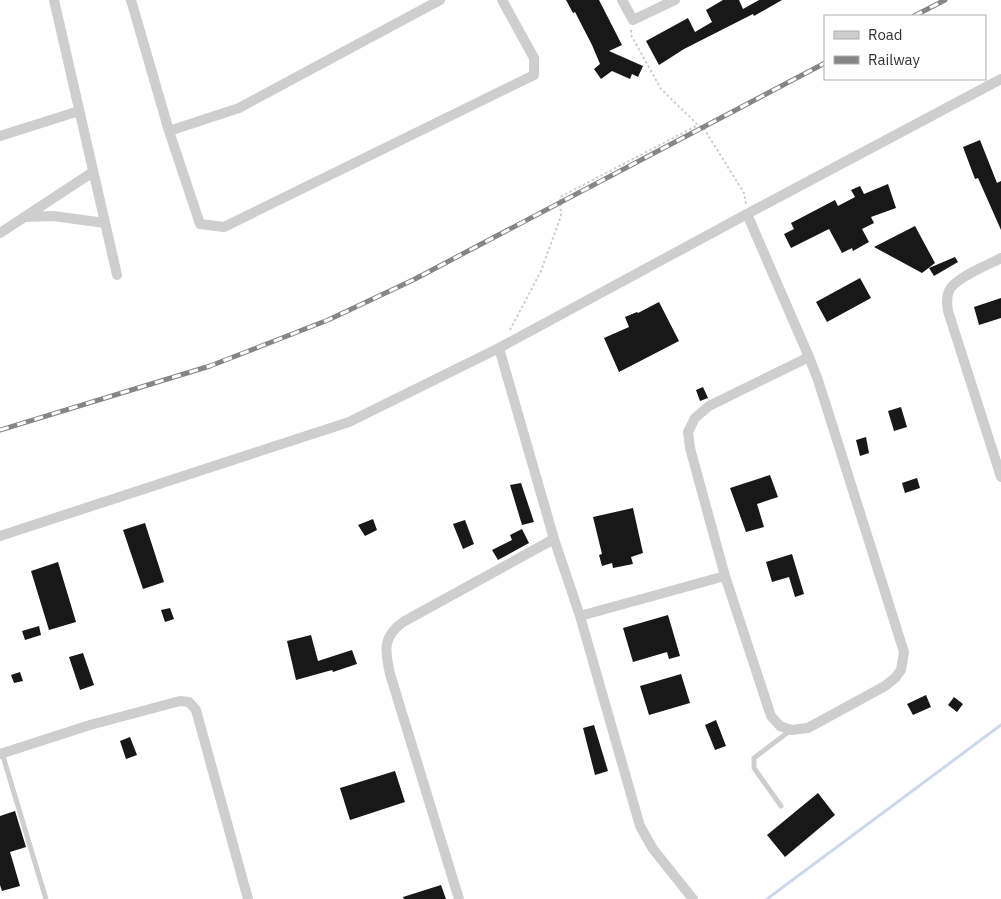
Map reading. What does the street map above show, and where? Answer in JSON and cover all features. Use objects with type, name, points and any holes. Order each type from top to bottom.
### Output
[{"type":"street","points":[[54,0],[117,275]]},
{"type":"street","points":[[131,0],[169,131],[200,224],[224,227],[534,75],[534,58],[502,0]]},
{"type":"street","points":[[169,131],[239,108],[440,0]]},
{"type":"street","points":[[622,0],[633,20],[675,0]]},
{"type":"street","points":[[0,536],[349,422],[499,348],[1001,80]]},
{"type":"street","points":[[0,136],[79,111]]},
{"type":"street","points":[[0,233],[93,172]]},
{"type":"street","points":[[747,214],[809,357],[818,380],[904,652],[901,670],[884,686],[808,728],[791,730],[780,726],[771,716],[725,576],[690,448],[688,432],[695,418],[709,406],[809,357]]},
{"type":"street","points":[[24,217],[53,216],[105,224]]},
{"type":"street","points":[[1001,258],[957,281],[949,290],[947,301],[948,311],[1001,476]]},
{"type":"street","points":[[499,348],[554,539],[580,616],[640,826],[653,849],[693,899]]},
{"type":"street","points":[[459,899],[390,674],[386,648],[388,638],[394,628],[403,622],[554,539]]},
{"type":"street","points":[[580,616],[725,576]]},
{"type":"street","points":[[1,754],[90,725],[180,700],[189,702],[196,710],[248,899]]},
{"type":"lane","points":[[780,806],[754,768],[754,758],[791,730]]},
{"type":"lane","points":[[1,754],[46,899]]},
{"type":"path","points":[[633,20],[631,35],[661,89],[698,125],[703,127],[744,193],[747,214]]},
{"type":"path","points":[[508,332],[541,271],[561,216],[560,197],[698,125]]},
{"type":"building","points":[[566,0],[599,0],[622,45],[609,51],[643,66],[638,77],[632,74],[630,79],[612,71],[601,79],[594,69],[600,64],[592,45],[575,12],[573,13]]},
{"type":"building","points":[[723,0],[739,0],[743,9],[759,0],[782,0],[754,16],[753,14],[684,49],[659,65],[646,41],[688,18],[695,32],[712,22],[706,10]]},
{"type":"building","points":[[980,140],[997,183],[1001,181],[1001,230],[978,178],[975,179],[963,147]]},
{"type":"building","points":[[888,184],[896,208],[871,217],[874,223],[862,229],[869,242],[853,251],[852,248],[842,253],[829,229],[791,248],[784,234],[794,229],[791,223],[835,200],[838,206],[855,197],[851,190],[860,186],[864,194]]},
{"type":"building","points":[[915,226],[935,263],[922,273],[874,247]]},
{"type":"building","points":[[955,257],[958,262],[934,276],[929,268]]},
{"type":"building","points":[[860,278],[871,298],[827,322],[816,302]]},
{"type":"building","points":[[1001,298],[1001,318],[979,325],[974,307]]},
{"type":"building","points":[[659,302],[679,341],[619,372],[604,338],[629,327],[625,317],[638,313]]},
{"type":"building","points":[[703,387],[708,398],[700,401],[696,390]]},
{"type":"building","points":[[901,407],[907,427],[894,431],[888,411]]},
{"type":"building","points":[[866,437],[869,453],[860,456],[856,440]]},
{"type":"building","points":[[770,475],[778,497],[757,504],[764,527],[746,532],[730,488]]},
{"type":"building","points":[[917,478],[920,488],[905,493],[902,483]]},
{"type":"building","points":[[521,483],[534,522],[522,525],[510,485]]},
{"type":"building","points":[[633,508],[643,553],[631,557],[633,564],[613,568],[612,563],[602,566],[599,555],[602,554],[593,517]]},
{"type":"building","points":[[373,519],[377,530],[365,536],[358,525]]},
{"type":"building","points":[[465,520],[474,544],[463,549],[453,524]]},
{"type":"building","points":[[145,523],[164,582],[143,589],[123,530]]},
{"type":"building","points":[[522,529],[529,543],[498,560],[492,550],[512,540],[510,535]]},
{"type":"building","points":[[792,554],[804,594],[795,597],[789,577],[772,582],[766,562]]},
{"type":"building","points":[[58,562],[76,622],[49,630],[31,571]]},
{"type":"building","points":[[170,608],[174,619],[165,622],[161,610]]},
{"type":"building","points":[[668,615],[680,656],[669,659],[667,652],[633,662],[623,628]]},
{"type":"building","points":[[39,626],[41,635],[25,640],[22,631]]},
{"type":"building","points":[[311,635],[318,661],[352,650],[357,664],[333,672],[332,670],[296,680],[287,641]]},
{"type":"building","points":[[83,653],[94,685],[80,690],[69,657]]},
{"type":"building","points":[[20,672],[23,681],[14,683],[11,675]]},
{"type":"building","points":[[681,674],[690,703],[649,715],[640,686]]},
{"type":"building","points":[[926,695],[931,707],[913,715],[907,704]]},
{"type":"building","points":[[954,697],[963,704],[957,712],[948,705]]},
{"type":"building","points":[[716,720],[726,746],[715,750],[705,725]]},
{"type":"building","points":[[594,725],[608,771],[595,775],[583,728]]},
{"type":"building","points":[[130,737],[137,755],[126,759],[120,741]]},
{"type":"building","points":[[395,771],[405,802],[350,820],[340,788]]},
{"type":"building","points":[[818,793],[835,815],[785,857],[767,835]]},
{"type":"building","points":[[15,811],[26,847],[10,852],[20,886],[2,891],[0,885],[0,816]]},
{"type":"building","points":[[441,885],[446,899],[404,899],[403,897]]},
{"type":"waterway","points":[[767,899],[1001,725]]},
{"type":"railway","points":[[916,15],[945,0]]},
{"type":"railway","points":[[0,430],[210,366],[328,320],[413,280],[824,64]]}]
